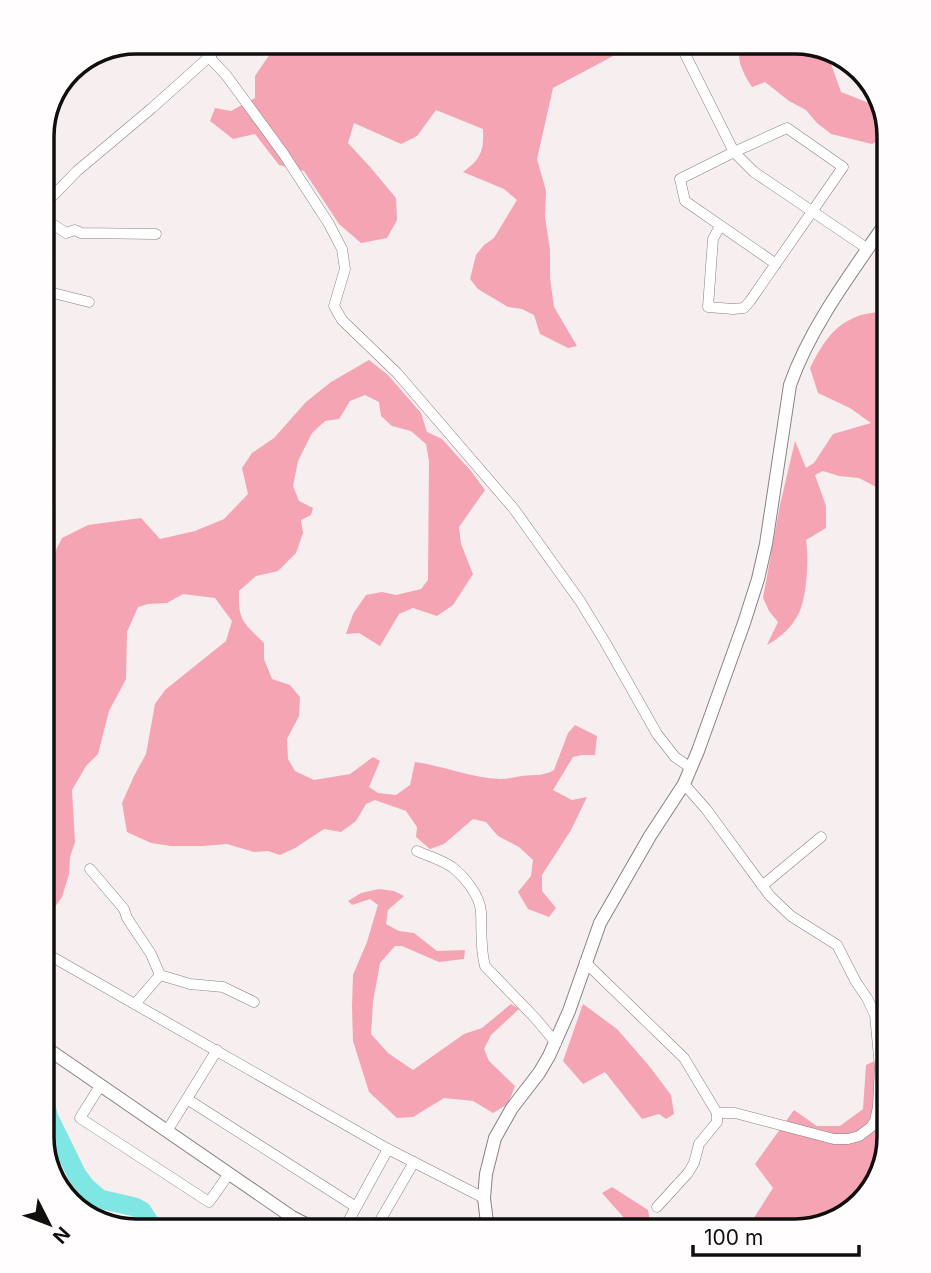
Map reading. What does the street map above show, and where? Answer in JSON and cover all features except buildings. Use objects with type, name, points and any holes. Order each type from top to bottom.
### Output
[{"type":"street","points":[[54,195],[77,171],[212,54]]},
{"type":"street","points":[[685,54],[734,152],[754,172],[868,249]]},
{"type":"street","points":[[209,57],[226,75],[283,153],[329,224],[342,250],[345,269],[334,306],[342,320],[397,373],[514,509],[580,601],[657,734],[675,757],[691,768]]},
{"type":"street","points":[[720,226],[713,239],[708,307],[744,308],[776,264],[813,212],[843,167],[787,128],[680,179],[685,201],[776,264]]},
{"type":"street","points":[[54,225],[66,233],[75,230],[81,233],[156,234]]},
{"type":"street","points":[[486,1219],[486,1174],[502,1124],[539,1073],[556,1043],[600,923],[684,783],[744,624],[766,544],[790,385],[798,363],[811,337],[877,236]]},
{"type":"street","points":[[54,293],[89,302]]},
{"type":"street","points":[[684,783],[770,896],[790,916],[837,945],[875,1014],[877,1035]]},
{"type":"street","points":[[762,886],[821,837]]},
{"type":"street","points":[[417,851],[452,867],[465,880],[477,897],[481,909],[482,956],[485,966],[556,1043]]},
{"type":"street","points":[[90,869],[124,909],[151,954],[160,975]]},
{"type":"street","points":[[54,958],[388,1149],[484,1198]]},
{"type":"street","points":[[585,962],[684,1058],[717,1113],[717,1122],[699,1144],[694,1163],[657,1207]]},
{"type":"street","points":[[160,975],[190,984],[223,987],[254,1002]]},
{"type":"street","points":[[135,1004],[160,975]]},
{"type":"street","points":[[167,1131],[217,1050]]},
{"type":"street","points":[[54,1053],[296,1219]]},
{"type":"street","points":[[100,1086],[80,1118],[209,1202],[229,1174]]},
{"type":"street","points":[[187,1099],[356,1208]]},
{"type":"street","points":[[717,1113],[736,1113],[827,1137],[848,1139],[871,1128],[877,1112]]},
{"type":"street","points":[[349,1219],[388,1149]]},
{"type":"street","points":[[381,1219],[414,1162]]},
{"type":"shaded area","points":[[270,54],[615,54],[553,88],[537,159],[546,191],[545,217],[554,307],[577,346],[568,348],[540,334],[534,315],[522,309],[508,307],[478,289],[470,279],[476,255],[494,238],[517,200],[504,189],[463,172],[480,154],[483,129],[436,110],[417,136],[401,144],[354,123],[348,143],[396,198],[397,220],[387,238],[361,243],[339,224],[304,171],[279,165],[255,134],[233,139],[210,121],[215,108],[231,111],[255,98],[255,76]]},
{"type":"shaded area","points":[[739,54],[800,54],[831,63],[841,92],[869,103],[874,115],[877,141],[872,144],[831,134],[806,110],[789,101],[765,82],[752,87],[739,60]]},
{"type":"shaded area","points":[[877,312],[877,488],[859,478],[823,471],[815,475],[826,506],[826,528],[806,540],[807,577],[799,613],[785,632],[767,645],[778,622],[763,598],[795,441],[806,468],[814,463],[833,434],[871,423],[850,408],[818,393],[810,368],[835,331],[858,316]]},
{"type":"shaded area","points":[[369,360],[388,375],[421,413],[427,432],[442,439],[485,490],[459,527],[461,544],[473,574],[453,605],[437,616],[413,608],[399,614],[380,646],[359,633],[346,634],[353,614],[366,595],[382,592],[396,595],[421,589],[428,580],[429,461],[426,444],[411,431],[392,426],[381,416],[379,402],[365,395],[350,401],[339,419],[325,421],[312,433],[298,461],[293,486],[299,501],[313,508],[311,515],[301,520],[303,533],[296,553],[278,571],[256,576],[239,591],[241,615],[264,643],[264,659],[272,679],[290,685],[300,697],[299,716],[287,739],[288,759],[295,771],[314,780],[350,774],[373,757],[380,761],[369,787],[378,793],[396,795],[410,785],[415,762],[490,778],[542,774],[554,770],[568,733],[575,725],[597,736],[595,755],[573,757],[553,790],[572,800],[587,797],[571,830],[542,875],[542,891],[556,908],[549,917],[528,909],[518,892],[531,876],[533,860],[519,847],[498,836],[486,822],[473,819],[444,844],[430,849],[416,837],[417,827],[406,811],[375,800],[366,804],[356,821],[341,832],[324,829],[280,855],[268,851],[254,852],[227,844],[171,846],[151,843],[127,832],[122,803],[146,754],[155,704],[165,690],[226,641],[232,621],[215,598],[183,594],[167,603],[138,607],[127,632],[126,679],[109,711],[98,754],[86,766],[72,790],[75,842],[62,897],[54,908],[54,554],[62,538],[88,525],[141,518],[160,539],[195,531],[224,519],[248,494],[242,468],[252,453],[274,438],[306,402],[331,382]]},
{"type":"shaded area","points":[[379,889],[394,891],[404,896],[388,910],[386,924],[399,931],[414,933],[437,951],[465,950],[464,959],[439,962],[402,946],[395,946],[380,963],[371,1034],[388,1053],[413,1070],[464,1034],[482,1028],[511,1004],[519,1009],[491,1035],[484,1049],[489,1061],[515,1086],[508,1104],[493,1113],[473,1101],[444,1098],[413,1117],[397,1118],[369,1092],[353,1041],[353,975],[378,905],[370,899],[352,905],[348,901],[361,893]]},
{"type":"shaded area","points":[[583,1004],[617,1029],[650,1067],[671,1095],[674,1114],[666,1119],[659,1114],[642,1119],[605,1072],[583,1084],[563,1061]]},
{"type":"shaded area","points":[[877,1060],[877,1136],[874,1158],[860,1187],[836,1208],[816,1216],[753,1219],[773,1188],[755,1164],[794,1110],[817,1126],[840,1126],[863,1109],[866,1065]]},
{"type":"shaded area","points":[[612,1187],[648,1210],[650,1219],[625,1219],[602,1193]]},
{"type":"waterway","points":[[54,1128],[77,1175],[86,1187],[100,1199],[135,1207],[147,1219]]}]
